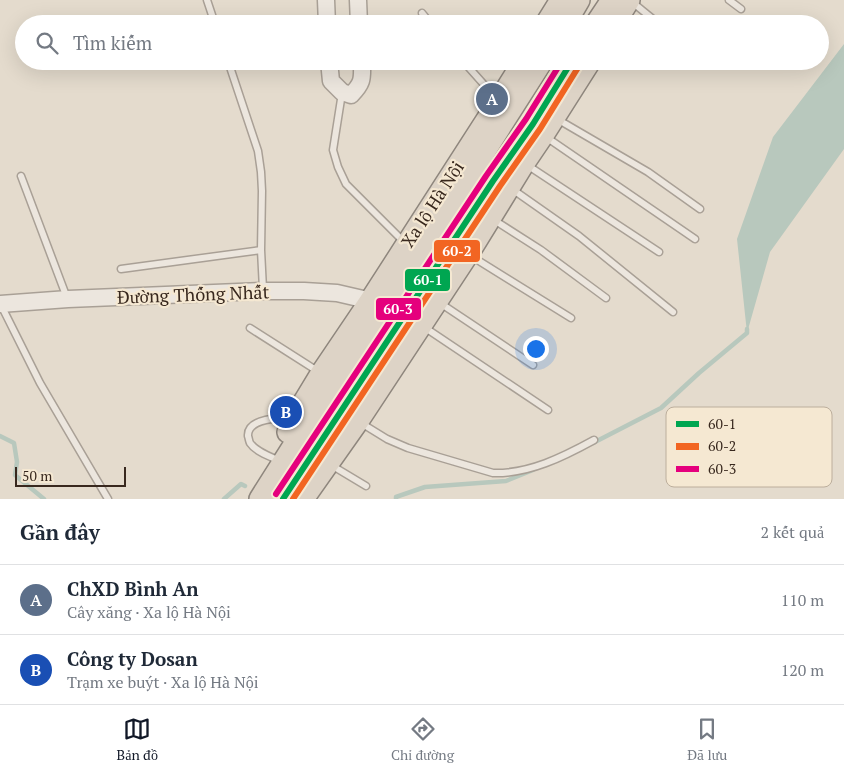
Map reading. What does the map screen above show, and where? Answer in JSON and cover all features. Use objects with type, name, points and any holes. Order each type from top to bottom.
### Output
[{"type":"highway","points":[[551,15],[560,0]]},
{"type":"highway","points":[[570,15],[579,0]]},
{"type":"highway","points":[[602,15],[612,0]]},
{"type":"highway","points":[[620,15],[629,0]]},
{"type":"highway","name":"Xa lộ Hà Nội","points":[[504,107],[520,70]]},
{"type":"highway","name":"Xa lộ Hà Nội","points":[[260,499],[278,460],[303,421],[298,412],[327,378],[376,306],[504,107],[535,70]]},
{"type":"highway","points":[[303,499],[358,421],[491,218],[503,186],[524,163],[568,70]]},
{"type":"highway","points":[[284,499],[503,186],[538,130],[554,117],[584,70]]},
{"type":"highway","name":"Xa lộ Hà Nội","points":[[244,499],[278,460]]},
{"type":"street","points":[[326,0],[327,15]]},
{"type":"street","points":[[358,0],[359,15]]},
{"type":"street","points":[[330,70],[331,81],[342,92],[351,95],[362,79],[362,70]]},
{"type":"street","name":"Đường Thống Nhất","points":[[0,304],[262,290],[337,293],[363,299],[376,306]]},
{"type":"lane","points":[[207,0],[212,15]]},
{"type":"lane","points":[[629,0],[648,15]]},
{"type":"lane","points":[[729,0],[741,9]]},
{"type":"lane","points":[[231,70],[258,151],[261,172],[262,290]]},
{"type":"lane","points":[[472,70],[504,107]]},
{"type":"lane","points":[[342,92],[333,150],[338,167],[346,184],[354,194],[412,250]]},
{"type":"lane","points":[[554,117],[648,172],[700,208]]},
{"type":"lane","points":[[538,130],[695,239]]},
{"type":"lane","points":[[524,163],[659,252]]},
{"type":"lane","points":[[22,176],[68,299]]},
{"type":"lane","points":[[503,186],[579,236],[673,312]]},
{"type":"lane","points":[[491,218],[541,250],[606,298]]},
{"type":"lane","points":[[121,269],[261,250]]},
{"type":"lane","points":[[468,254],[571,318]]},
{"type":"lane","points":[[437,301],[533,365]]},
{"type":"lane","points":[[0,304],[40,383],[108,499]]},
{"type":"lane","points":[[421,325],[548,410]]},
{"type":"lane","points":[[250,328],[327,378]]},
{"type":"lane","points":[[278,460],[251,445],[248,433],[251,426],[260,421],[272,419],[290,418],[303,421]]},
{"type":"lane","points":[[358,421],[388,439],[408,448],[493,473],[507,473],[540,465],[594,440]]},
{"type":"lane","points":[[328,463],[366,486]]},
{"type":"shaded area","points":[[844,44],[844,149],[770,252],[747,333],[737,239],[773,137],[824,70],[829,70],[829,64]]},
{"type":"waterway","points":[[593,443],[661,408],[747,333],[747,329]]},
{"type":"waterway","points":[[0,436],[14,443],[17,462],[15,475],[44,499]]},
{"type":"waterway","points":[[396,499],[396,497],[425,487],[506,481],[533,470]]},
{"type":"waterway","points":[[224,499],[241,484],[245,486]]},
{"type":"transit line","name":"60-3","points":[[276,494],[486,176],[526,119],[556,70]]},
{"type":"transit line","name":"60-1","points":[[283,499],[493,181],[533,124],[566,70]]},
{"type":"transit line","name":"60-2","points":[[293,499],[500,186],[540,129],[577,70]]},
{"type":"place","name":"ChXD Bình An","points":[[492,99]]},
{"type":"place","name":"Công ty Dosan","points":[[286,412]]}]
